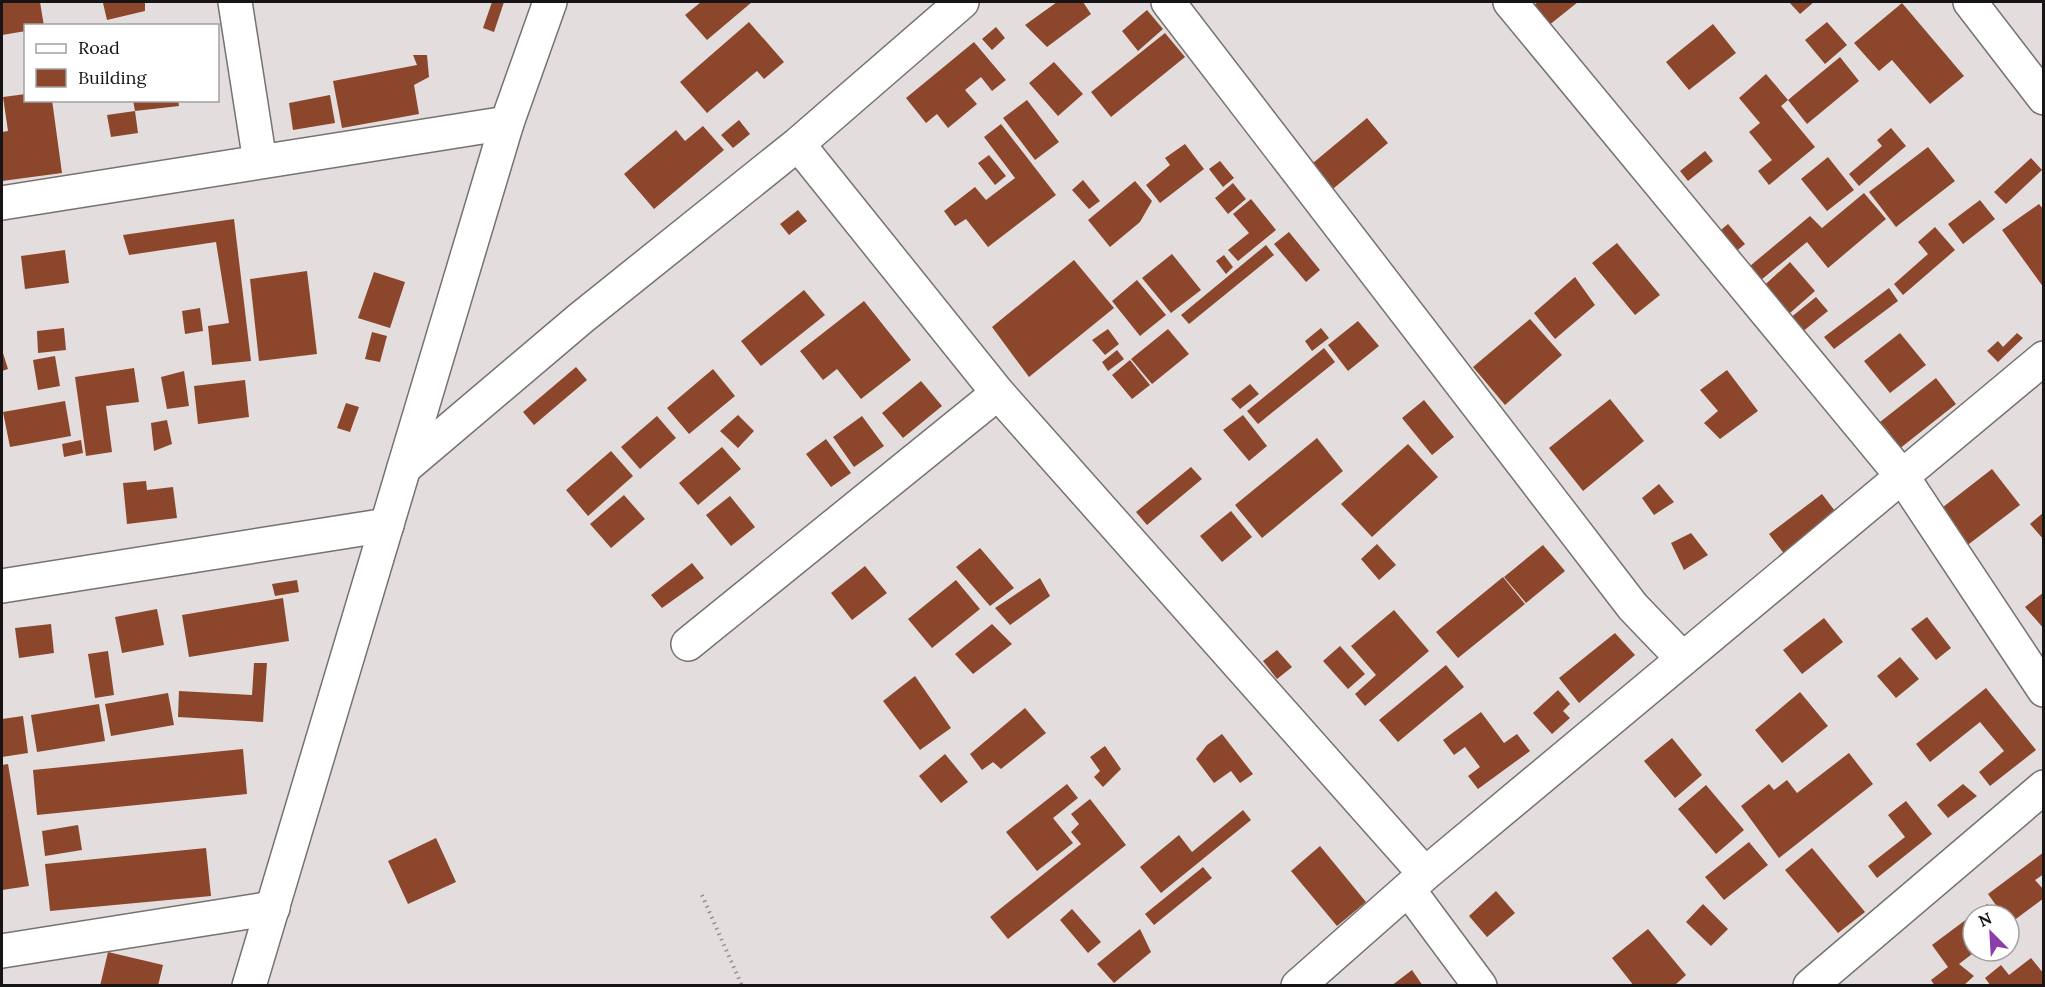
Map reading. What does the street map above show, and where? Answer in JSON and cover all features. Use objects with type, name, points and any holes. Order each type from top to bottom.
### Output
[{"type":"street","points":[[235,2],[260,162]]},
{"type":"street","points":[[249,986],[507,123],[550,2]]},
{"type":"street","points":[[404,468],[581,318],[798,144],[962,2]]},
{"type":"street","points":[[1167,2],[1633,607],[1683,659]]},
{"type":"street","points":[[1510,2],[1902,476],[2043,690]]},
{"type":"street","points":[[1970,2],[2043,98]]},
{"type":"street","points":[[2,203],[507,123]]},
{"type":"street","points":[[798,144],[998,393],[1417,881],[1480,986]]},
{"type":"street","points":[[1298,986],[1417,881],[2043,358]]},
{"type":"street","points":[[688,644],[998,393]]},
{"type":"street","points":[[2,586],[387,525]]},
{"type":"street","points":[[1810,986],[2043,787]]},
{"type":"street","points":[[2,951],[273,908]]},
{"type":"path","points":[[702,895],[742,986]]},
{"type":"building","points":[[2,2],[40,2],[44,24],[24,24],[24,31],[2,35]]},
{"type":"building","points":[[145,2],[145,11],[107,20],[103,3]]},
{"type":"building","points":[[492,2],[504,2],[494,32],[483,28]]},
{"type":"building","points":[[701,2],[752,2],[707,40],[685,15]]},
{"type":"building","points":[[1057,2],[1083,2],[1091,14],[1047,47],[1025,25]]},
{"type":"building","points":[[1538,2],[1578,2],[1543,30],[1527,10]]},
{"type":"building","points":[[1789,2],[1814,2],[1800,14]]},
{"type":"building","points":[[1902,3],[1964,76],[1930,104],[1892,60],[1879,71],[1854,43]]},
{"type":"building","points":[[1147,10],[1163,29],[1138,51],[1122,31]]},
{"type":"building","points":[[749,22],[784,62],[764,79],[757,71],[707,113],[680,82]]},
{"type":"building","points":[[1827,22],[1847,45],[1825,64],[1805,40]]},
{"type":"building","points":[[1713,24],[1736,53],[1689,90],[1666,62]]},
{"type":"building","points":[[996,27],[1005,38],[992,50],[982,39]]},
{"type":"building","points":[[1165,33],[1185,57],[1111,117],[1091,92]]},
{"type":"building","points":[[974,42],[1006,80],[992,91],[981,77],[965,90],[977,104],[948,128],[937,114],[926,123],[906,98]]},
{"type":"building","points":[[413,55],[427,55],[429,77],[414,85],[419,114],[342,128],[333,81],[417,65]]},
{"type":"building","points":[[1840,57],[1859,81],[1807,124],[1788,100]]},
{"type":"building","points":[[1054,62],[1083,94],[1058,116],[1029,83]]},
{"type":"building","points":[[1766,74],[1788,100],[1781,106],[1815,147],[1769,185],[1758,171],[1772,160],[1749,132],[1760,123],[1739,98]]},
{"type":"building","points":[[24,94],[24,102],[52,102],[62,173],[2,181],[2,132],[8,131],[3,97]]},
{"type":"building","points":[[330,95],[335,123],[293,130],[289,103]]},
{"type":"building","points":[[1027,100],[1059,142],[1035,160],[1003,118]]},
{"type":"building","points":[[133,102],[178,102],[179,106],[135,111]]},
{"type":"building","points":[[135,111],[138,133],[111,137],[107,115]]},
{"type":"building","points":[[1367,118],[1388,143],[1328,193],[1307,168]]},
{"type":"building","points":[[739,120],[750,134],[733,148],[721,135]]},
{"type":"building","points":[[1001,124],[1056,195],[988,247],[966,219],[955,226],[944,211],[975,187],[986,200],[1015,178],[984,137]]},
{"type":"building","points":[[703,126],[724,150],[654,209],[624,174],[676,130],[685,141]]},
{"type":"building","points":[[1891,128],[1906,146],[1859,186],[1849,174],[1882,146],[1877,140]]},
{"type":"building","points":[[1185,144],[1204,169],[1160,203],[1146,185],[1170,165],[1165,158]]},
{"type":"building","points":[[1928,147],[1955,181],[1896,227],[1869,192]]},
{"type":"building","points":[[1705,151],[1713,161],[1688,181],[1680,171]]},
{"type":"building","points":[[989,155],[1006,176],[995,185],[978,163]]},
{"type":"building","points":[[1828,157],[1854,190],[1827,211],[1801,179]]},
{"type":"building","points":[[2031,158],[2042,170],[2006,204],[1994,192]]},
{"type":"building","points":[[1220,161],[1234,178],[1223,187],[1209,169]]},
{"type":"building","points":[[1083,180],[1100,201],[1089,209],[1072,190]]},
{"type":"building","points":[[1135,181],[1152,201],[1140,222],[1110,247],[1088,220]]},
{"type":"building","points":[[1233,183],[1246,199],[1228,214],[1215,198]]},
{"type":"building","points":[[1864,193],[1886,219],[1828,268],[1807,242],[1755,285],[1744,271],[1810,216],[1822,228]]},
{"type":"building","points":[[1251,199],[1276,230],[1238,261],[1228,250],[1249,233],[1233,214]]},
{"type":"building","points":[[1980,200],[1995,219],[1963,244],[1948,224]]},
{"type":"building","points":[[2039,204],[2044,210],[2044,288],[2002,230]]},
{"type":"building","points":[[798,210],[807,221],[789,235],[780,224]]},
{"type":"building","points":[[234,219],[251,361],[212,365],[208,326],[229,323],[216,242],[129,255],[123,235]]},
{"type":"building","points":[[1728,224],[1745,244],[1727,259],[1710,239]]},
{"type":"building","points":[[1935,227],[1955,250],[1903,295],[1894,284],[1928,254],[1918,242]]},
{"type":"building","points":[[1289,232],[1320,270],[1306,282],[1274,244]]},
{"type":"building","points":[[1617,243],[1660,295],[1635,315],[1592,263]]},
{"type":"building","points":[[1266,245],[1274,255],[1189,324],[1181,315]]},
{"type":"building","points":[[65,250],[69,283],[25,289],[21,256]]},
{"type":"building","points":[[1172,254],[1201,290],[1171,313],[1142,278]]},
{"type":"building","points":[[1224,255],[1233,267],[1226,274],[1216,261]]},
{"type":"building","points":[[1074,260],[1114,308],[1029,377],[992,327]]},
{"type":"building","points":[[1790,262],[1815,291],[1782,320],[1757,292]]},
{"type":"building","points":[[307,271],[317,354],[259,361],[250,279]]},
{"type":"building","points":[[374,272],[405,282],[390,328],[358,318]]},
{"type":"building","points":[[1575,277],[1595,305],[1555,339],[1534,313]]},
{"type":"building","points":[[1137,280],[1166,315],[1140,336],[1112,301]]},
{"type":"building","points":[[1889,288],[1898,301],[1834,349],[1824,337]]},
{"type":"building","points":[[804,290],[825,315],[761,366],[741,341]]},
{"type":"building","points":[[1816,297],[1828,311],[1796,337],[1784,323]]},
{"type":"building","points":[[864,301],[911,360],[861,399],[837,369],[823,380],[800,351]]},
{"type":"building","points":[[200,308],[203,331],[185,334],[182,311]]},
{"type":"building","points":[[1530,319],[1562,355],[1505,405],[1473,367]]},
{"type":"building","points":[[1358,321],[1379,346],[1348,371],[1328,345]]},
{"type":"building","points":[[64,328],[66,350],[38,353],[37,331]]},
{"type":"building","points":[[1321,328],[1329,338],[1312,351],[1305,341]]},
{"type":"building","points":[[1108,329],[1119,344],[1105,355],[1092,340]]},
{"type":"building","points":[[1168,329],[1189,354],[1152,384],[1131,359]]},
{"type":"building","points":[[372,332],[387,336],[380,362],[365,359]]},
{"type":"building","points":[[1900,333],[1926,365],[1890,393],[1864,361]]},
{"type":"building","points":[[2017,333],[2023,338],[1998,362],[1987,351],[1998,341],[2003,347]]},
{"type":"building","points":[[1324,348],[1335,362],[1258,424],[1247,411]]},
{"type":"building","points":[[2,350],[8,369],[2,371]]},
{"type":"building","points":[[1117,350],[1124,359],[1108,371],[1102,362]]},
{"type":"building","points":[[55,356],[60,386],[38,390],[33,360]]},
{"type":"building","points":[[1130,360],[1150,385],[1132,399],[1112,375]]},
{"type":"building","points":[[576,367],[587,380],[534,425],[523,412]]},
{"type":"building","points":[[134,368],[139,402],[106,406],[112,452],[86,456],[75,377]]},
{"type":"building","points":[[713,369],[735,396],[689,434],[667,408]]},
{"type":"building","points":[[1727,370],[1758,411],[1720,439],[1704,423],[1718,411],[1700,390]]},
{"type":"building","points":[[184,371],[189,406],[167,409],[161,377]]},
{"type":"building","points":[[1936,378],[1956,404],[1889,457],[1877,442],[1889,432],[1880,422]]},
{"type":"building","points":[[245,380],[249,417],[198,424],[194,386]]},
{"type":"building","points":[[921,381],[942,406],[903,438],[882,413]]},
{"type":"building","points":[[1250,384],[1259,394],[1240,409],[1231,399]]},
{"type":"building","points":[[1610,399],[1644,441],[1583,491],[1549,448]]},
{"type":"building","points":[[1424,400],[1454,437],[1432,455],[1402,418]]},
{"type":"building","points":[[65,401],[71,436],[10,447],[3,412]]},
{"type":"building","points":[[346,403],[359,407],[350,432],[337,428]]},
{"type":"building","points":[[738,415],[754,431],[738,448],[720,431]]},
{"type":"building","points":[[1243,415],[1267,446],[1249,461],[1223,430]]},
{"type":"building","points":[[657,416],[676,438],[640,469],[621,447]]},
{"type":"building","points":[[862,416],[884,446],[854,467],[833,437]]},
{"type":"building","points":[[167,420],[172,444],[154,451],[151,423]]},
{"type":"building","points":[[1317,438],[1343,471],[1262,538],[1235,505]]},
{"type":"building","points":[[826,439],[851,473],[831,487],[806,454]]},
{"type":"building","points":[[81,440],[83,453],[64,457],[62,444]]},
{"type":"building","points":[[1408,444],[1438,477],[1372,537],[1341,504]]},
{"type":"building","points":[[722,447],[741,469],[698,505],[679,483]]},
{"type":"building","points":[[611,451],[633,476],[588,516],[566,490]]},
{"type":"building","points":[[1191,467],[1202,479],[1147,525],[1136,512]]},
{"type":"building","points":[[1992,469],[2020,505],[1965,547],[1938,511]]},
{"type":"building","points":[[146,481],[147,490],[173,487],[177,518],[127,524],[123,483]]},
{"type":"building","points":[[1659,484],[1674,502],[1654,515],[1642,498]]},
{"type":"building","points":[[1822,494],[1838,515],[1785,555],[1769,534]]},
{"type":"building","points":[[624,495],[645,519],[611,548],[590,524]]},
{"type":"building","points":[[730,496],[755,527],[731,546],[706,515]]},
{"type":"building","points":[[1231,511],[1252,537],[1222,562],[1200,536]]},
{"type":"building","points":[[2044,512],[2044,540],[2030,524]]},
{"type":"building","points":[[1691,533],[1708,555],[1684,570],[1671,543]]},
{"type":"building","points":[[1377,544],[1396,565],[1379,580],[1361,559]]},
{"type":"building","points":[[1543,545],[1565,571],[1526,603],[1504,577]]},
{"type":"building","points":[[980,548],[1014,588],[990,606],[956,567]]},
{"type":"building","points":[[692,563],[704,578],[662,608],[651,595]]},
{"type":"building","points":[[865,566],[887,593],[852,620],[831,593]]},
{"type":"building","points":[[1503,577],[1525,604],[1458,658],[1436,632]]},
{"type":"building","points":[[1040,578],[1050,596],[1010,625],[995,608]]},
{"type":"building","points":[[297,580],[299,592],[275,596],[272,584]]},
{"type":"building","points":[[956,580],[980,609],[932,648],[908,619]]},
{"type":"building","points":[[2044,592],[2044,629],[2025,607]]},
{"type":"building","points":[[283,598],[289,641],[189,657],[182,615]]},
{"type":"building","points":[[157,609],[164,645],[122,653],[115,617]]},
{"type":"building","points":[[1394,610],[1429,651],[1365,706],[1355,694],[1376,675],[1351,646]]},
{"type":"building","points":[[1927,617],[1951,648],[1936,660],[1911,629]]},
{"type":"building","points":[[1824,618],[1843,642],[1802,674],[1783,650]]},
{"type":"building","points":[[51,624],[54,653],[19,658],[15,628]]},
{"type":"building","points":[[992,624],[1012,644],[973,674],[955,654]]},
{"type":"building","points":[[1615,633],[1635,655],[1579,703],[1559,678]]},
{"type":"building","points":[[1340,646],[1365,674],[1348,689],[1323,661]]},
{"type":"building","points":[[1277,650],[1292,667],[1277,679],[1263,661]]},
{"type":"building","points":[[108,651],[114,695],[95,698],[88,654]]},
{"type":"building","points":[[1900,657],[1919,679],[1896,698],[1877,676]]},
{"type":"building","points":[[254,663],[267,663],[263,722],[178,717],[179,691],[252,695]]},
{"type":"building","points":[[1446,665],[1464,687],[1398,742],[1379,720]]},
{"type":"building","points":[[915,676],[951,728],[920,750],[883,701]]},
{"type":"building","points":[[1986,688],[2036,750],[1990,786],[1979,772],[2004,751],[1980,722],[1930,762],[1916,744]]},
{"type":"building","points":[[1558,690],[1570,704],[1563,711],[1570,718],[1552,734],[1533,713]]},
{"type":"building","points":[[1800,692],[1828,726],[1782,763],[1755,730]]},
{"type":"building","points":[[168,693],[174,725],[111,736],[105,704]]},
{"type":"building","points":[[99,704],[105,741],[37,752],[31,715]]},
{"type":"building","points":[[1025,708],[1046,733],[1001,769],[993,762],[982,770],[970,754]]},
{"type":"building","points":[[1481,712],[1504,743],[1517,734],[1530,751],[1478,789],[1468,776],[1480,767],[1465,747],[1454,755],[1443,740]]},
{"type":"building","points":[[23,716],[28,753],[2,757],[2,719]]},
{"type":"building","points":[[1222,734],[1253,774],[1240,783],[1231,771],[1214,783],[1196,759],[1207,745]]},
{"type":"building","points":[[1672,738],[1702,775],[1675,798],[1644,761]]},
{"type":"building","points":[[1105,746],[1121,769],[1103,787],[1094,777],[1100,771],[1090,757]]},
{"type":"building","points":[[243,749],[247,794],[37,815],[33,770]]},
{"type":"building","points":[[1849,753],[1873,784],[1779,858],[1741,806],[1769,784],[1774,790],[1787,780],[1797,793]]},
{"type":"building","points":[[945,754],[968,782],[941,803],[919,776]]},
{"type":"building","points":[[8,764],[29,886],[2,890],[2,765]]},
{"type":"building","points":[[1067,784],[1078,798],[1053,818],[1073,843],[1037,871],[1006,832]]},
{"type":"building","points":[[1963,784],[1977,796],[1948,818],[1937,805]]},
{"type":"building","points":[[1706,785],[1744,830],[1716,854],[1678,809]]},
{"type":"building","points":[[1090,799],[1126,845],[1008,939],[990,917],[1081,844],[1071,832],[1079,824],[1071,814]]},
{"type":"building","points":[[1906,801],[1932,834],[1877,878],[1868,866],[1905,837],[1888,815]]},
{"type":"building","points":[[1243,810],[1251,820],[1161,893],[1140,867],[1179,835],[1192,852]]},
{"type":"building","points":[[78,825],[82,850],[45,856],[42,831]]},
{"type":"building","points":[[436,838],[456,882],[408,904],[388,861]]},
{"type":"building","points":[[1749,842],[1768,865],[1724,900],[1705,877]]},
{"type":"building","points":[[1320,846],[1366,902],[1337,926],[1291,871]]},
{"type":"building","points":[[206,848],[211,896],[50,911],[45,864]]},
{"type":"building","points":[[1812,848],[1865,912],[1838,933],[1785,870]]},
{"type":"building","points":[[2044,852],[2044,874],[2035,880],[2044,890],[2044,898],[2021,915],[2021,903],[1994,903],[1988,894]]},
{"type":"building","points":[[1203,867],[1212,878],[1154,925],[1145,914]]},
{"type":"building","points":[[1496,891],[1515,913],[1487,937],[1469,916]]},
{"type":"building","points":[[1703,904],[1728,929],[1711,946],[1686,922]]},
{"type":"building","points":[[1072,909],[1101,942],[1088,953],[1060,920]]},
{"type":"building","points":[[1961,923],[1961,962],[1959,964],[1974,976],[1963,986],[1935,986],[1931,980],[1948,967],[1932,945]]},
{"type":"building","points":[[1140,929],[1151,952],[1114,983],[1097,964]]},
{"type":"building","points":[[1648,929],[1686,975],[1674,986],[1634,986],[1612,958]]},
{"type":"building","points":[[108,952],[163,965],[158,986],[100,986]]},
{"type":"building","points":[[2031,958],[2044,974],[2044,986],[1991,986],[1985,978],[2001,965],[2009,975]]},
{"type":"building","points":[[1412,970],[1423,986],[1391,986]]}]
